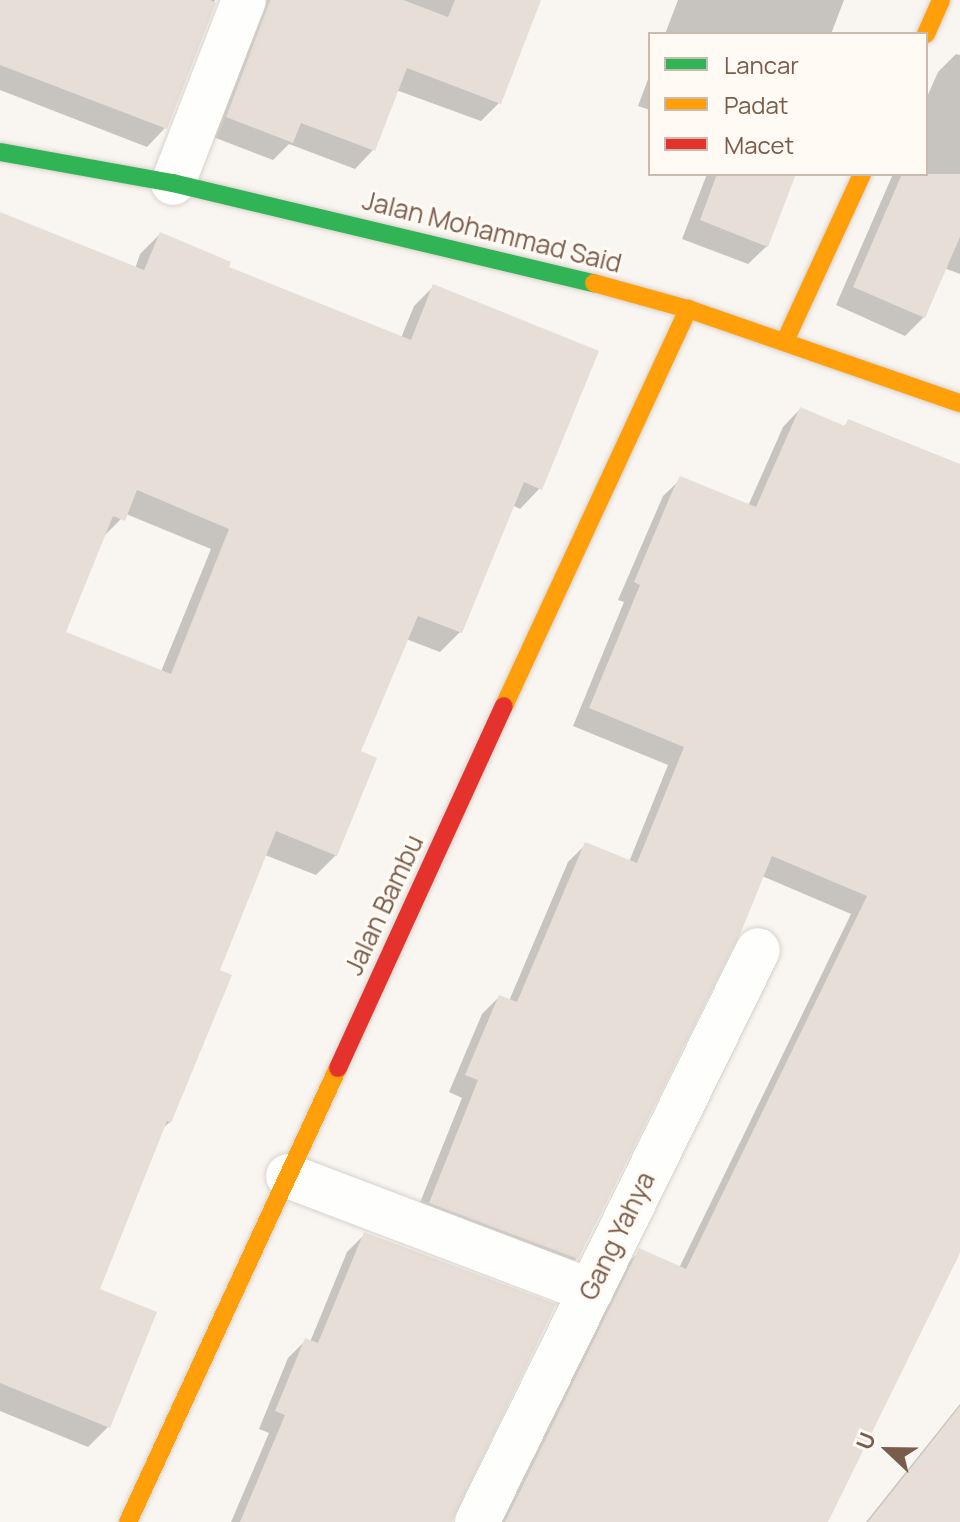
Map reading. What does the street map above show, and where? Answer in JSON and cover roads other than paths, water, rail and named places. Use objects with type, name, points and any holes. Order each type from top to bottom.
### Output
[{"type":"street","points":[[173,183],[244,0]]},
{"type":"street","points":[[927,32],[941,0]]},
{"type":"street","name":"Jalan Mohammad Said","points":[[0,152],[173,183],[542,268],[688,309],[960,403]]},
{"type":"street","points":[[785,341],[861,176]]},
{"type":"street","name":"Jalan Bambu","points":[[128,1522],[688,309]]},
{"type":"street","name":"Gang Yahya","points":[[477,1522],[758,950]]},
{"type":"street","points":[[288,1176],[591,1291]]}]
